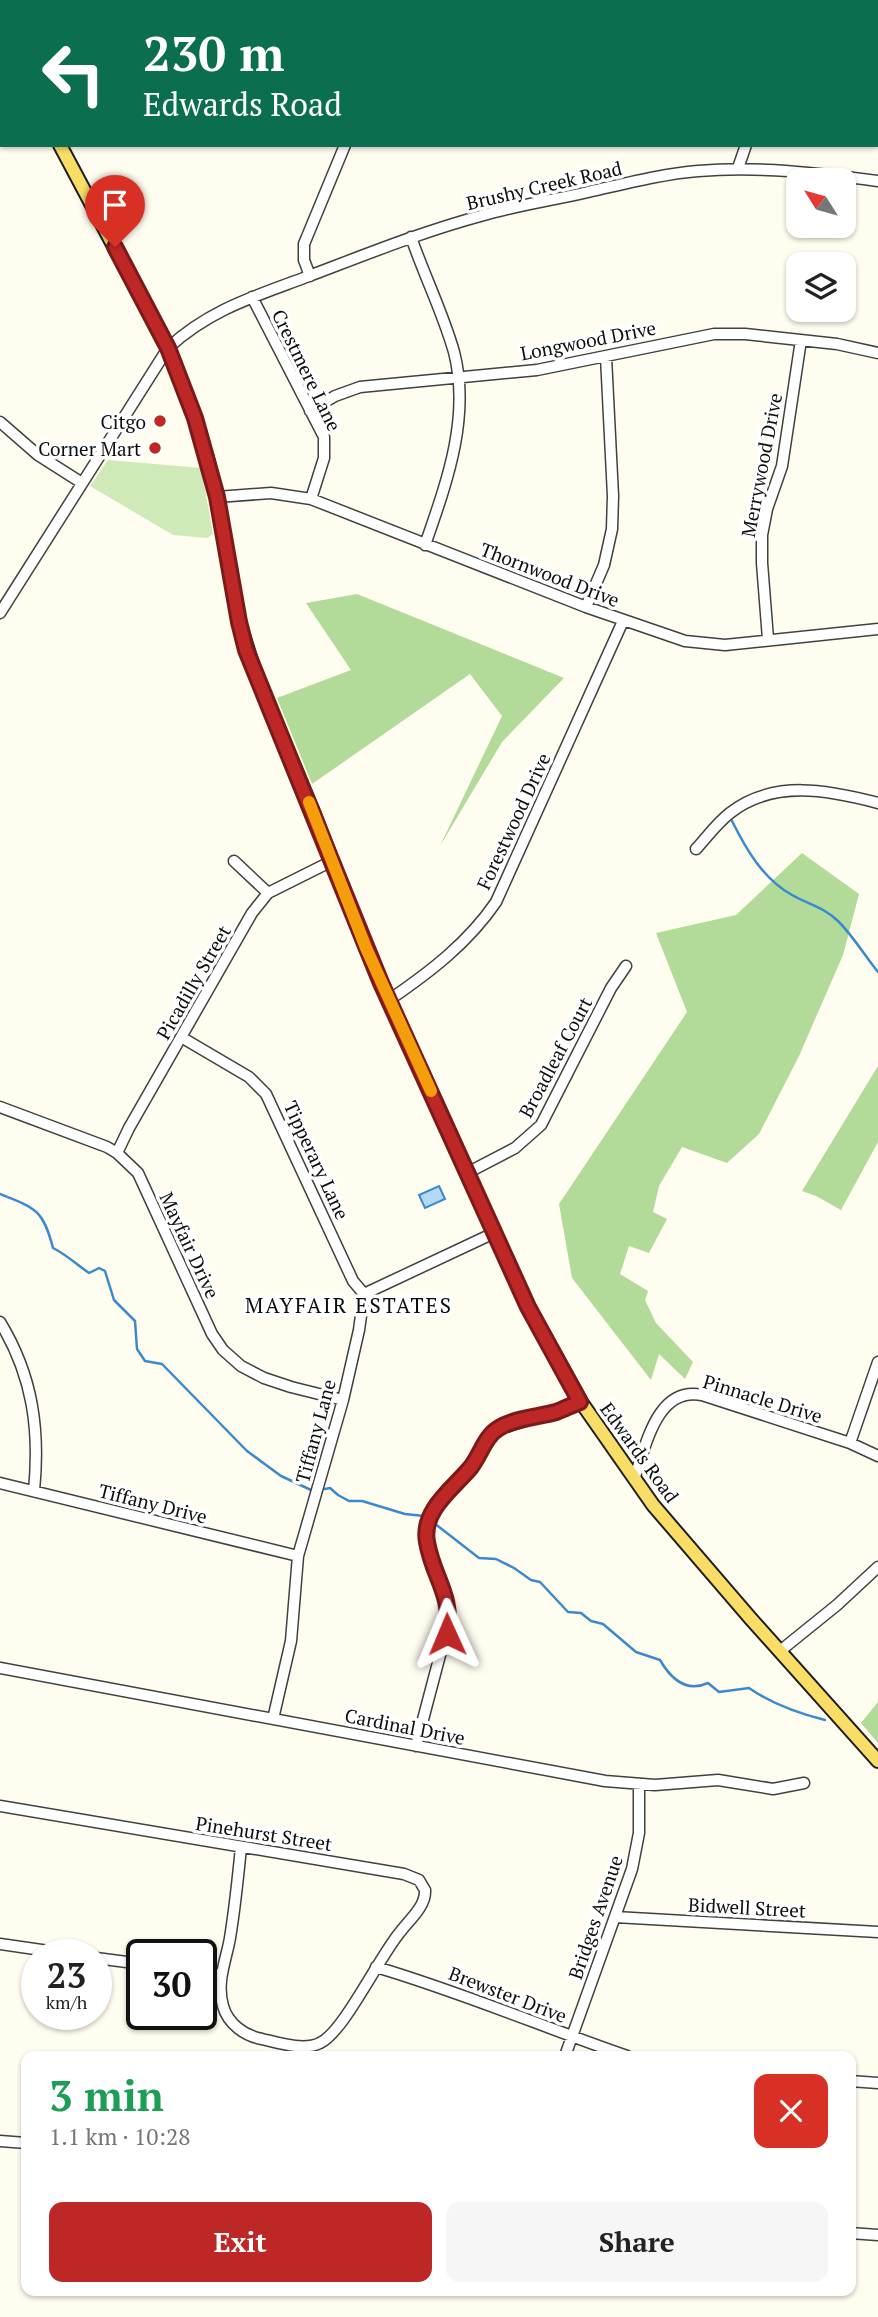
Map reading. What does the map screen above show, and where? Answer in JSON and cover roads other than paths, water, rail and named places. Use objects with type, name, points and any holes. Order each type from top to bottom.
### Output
[{"type":"main road","name":"Edwards Road","points":[[61,147],[168,348],[195,418],[217,497],[246,650],[366,948],[528,1307],[580,1402],[634,1479],[688,1547],[878,1761]]},
{"type":"street","points":[[310,275],[304,260],[304,244],[344,147]]},
{"type":"street","points":[[738,168],[745,147]]},
{"type":"street","name":"Brushy Creek Road","points":[[0,613],[168,348],[179,337],[217,312],[411,237],[487,214],[636,182],[696,171],[738,168],[785,169],[878,181]]},
{"type":"street","points":[[411,237],[454,353],[458,378],[459,413],[455,447],[446,484],[425,545]]},
{"type":"street","name":"Crestmere Lane","points":[[252,297],[320,429],[326,450],[311,499]]},
{"type":"street","name":"Longwood Drive","points":[[310,411],[335,396],[360,387],[537,370],[714,334],[745,334],[837,344],[878,354]]},
{"type":"street","name":"Merrywood Drive","points":[[768,639],[761,563],[762,535],[767,509],[782,466],[801,340]]},
{"type":"street","points":[[586,607],[604,565],[612,529],[613,496],[606,357]]},
{"type":"street","points":[[0,422],[38,455],[82,483]]},
{"type":"street","name":"Thornwood Drive","points":[[217,497],[271,493],[311,499],[623,621],[669,637],[703,644],[725,645],[878,629]]},
{"type":"street","name":"Forestwood Drive","points":[[389,1000],[423,977],[450,954],[479,925],[496,902],[623,621]]},
{"type":"street","points":[[696,849],[730,812],[777,791],[805,790],[878,803]]},
{"type":"street","points":[[234,861],[268,893]]},
{"type":"street","name":"Picadilly Street","points":[[117,1153],[252,913],[268,893],[332,861]]},
{"type":"street","name":"Broadleaf Court","points":[[467,1173],[515,1148],[541,1125],[611,988],[626,966]]},
{"type":"street","name":"Tipperary Lane","points":[[181,1037],[249,1077],[266,1094],[353,1281],[364,1294]]},
{"type":"street","name":"Mayfair Drive","points":[[0,1107],[107,1147],[138,1173],[212,1334],[223,1350],[241,1366],[264,1378],[291,1387],[343,1399]]},
{"type":"street","points":[[364,1294],[494,1233]]},
{"type":"street","name":"Tiffany Lane","points":[[273,1718],[291,1640],[298,1556],[343,1399],[359,1330],[364,1294]]},
{"type":"street","points":[[0,1322],[17,1357],[34,1411],[37,1459],[34,1491]]},
{"type":"street","points":[[850,1443],[878,1362]]},
{"type":"street","name":"Pinnacle Drive","points":[[634,1479],[660,1411],[672,1400],[684,1395],[702,1395],[850,1443],[878,1456]]},
{"type":"street","points":[[416,1746],[449,1621],[446,1597],[427,1543],[430,1518],[444,1496],[472,1466],[493,1433],[506,1425],[556,1412],[580,1402]]},
{"type":"street","name":"Tiffany Drive","points":[[0,1483],[298,1556]]},
{"type":"street","points":[[780,1651],[837,1605],[878,1567]]},
{"type":"street","name":"Cardinal Drive","points":[[0,1668],[606,1781],[639,1785],[718,1780],[773,1790],[804,1783]]},
{"type":"street","name":"Bridges Avenue","points":[[567,2051],[615,1917],[638,1843],[639,1785]]},
{"type":"street","name":"Pinehurst Street","points":[[0,1806],[404,1874],[419,1880],[425,1890],[423,1903],[388,1946],[376,1967]]},
{"type":"street","points":[[241,1847],[236,1900],[221,1975],[222,2004],[238,2028],[256,2038],[308,2046],[320,2043],[334,2033],[376,1967]]},
{"type":"street","name":"Bidwell Street","points":[[615,1917],[878,1932]]},
{"type":"street","points":[[0,1944],[21,1947]]},
{"type":"street","name":"Brewster Drive","points":[[376,1967],[445,1989],[613,2051]]},
{"type":"street","points":[[217,1974],[221,1975]]},
{"type":"street","points":[[856,2081],[878,2083]]},
{"type":"street","points":[[0,2141],[21,2143]]},
{"type":"street","points":[[856,2233],[878,2235]]},
{"type":"water","points":[[439,1186],[445,1199],[425,1208],[419,1195]]},
{"type":"waterway","points":[[732,821],[749,852],[772,881],[838,921],[878,972]]},
{"type":"waterway","points":[[0,1194],[36,1212],[46,1226],[53,1248],[89,1273],[99,1268],[105,1271],[114,1300],[135,1321],[137,1349],[145,1361],[162,1364],[247,1451],[281,1476],[311,1490]]},
{"type":"waterway","points":[[325,1489],[330,1488],[349,1501],[362,1501],[405,1514],[424,1516]]},
{"type":"waterway","points":[[434,1523],[479,1558],[496,1559],[531,1580],[540,1582],[568,1612],[581,1613],[591,1621],[603,1624],[636,1652],[660,1660],[680,1682],[693,1686],[708,1683],[719,1692],[749,1688],[785,1707],[825,1720]]},
{"type":"place","name":"Citgo","points":[[160,421]]},
{"type":"place","name":"Corner Mart","points":[[155,448]]},
{"type":"district","name":"MAYFAIR ESTATES","points":[[349,1305]]}]
